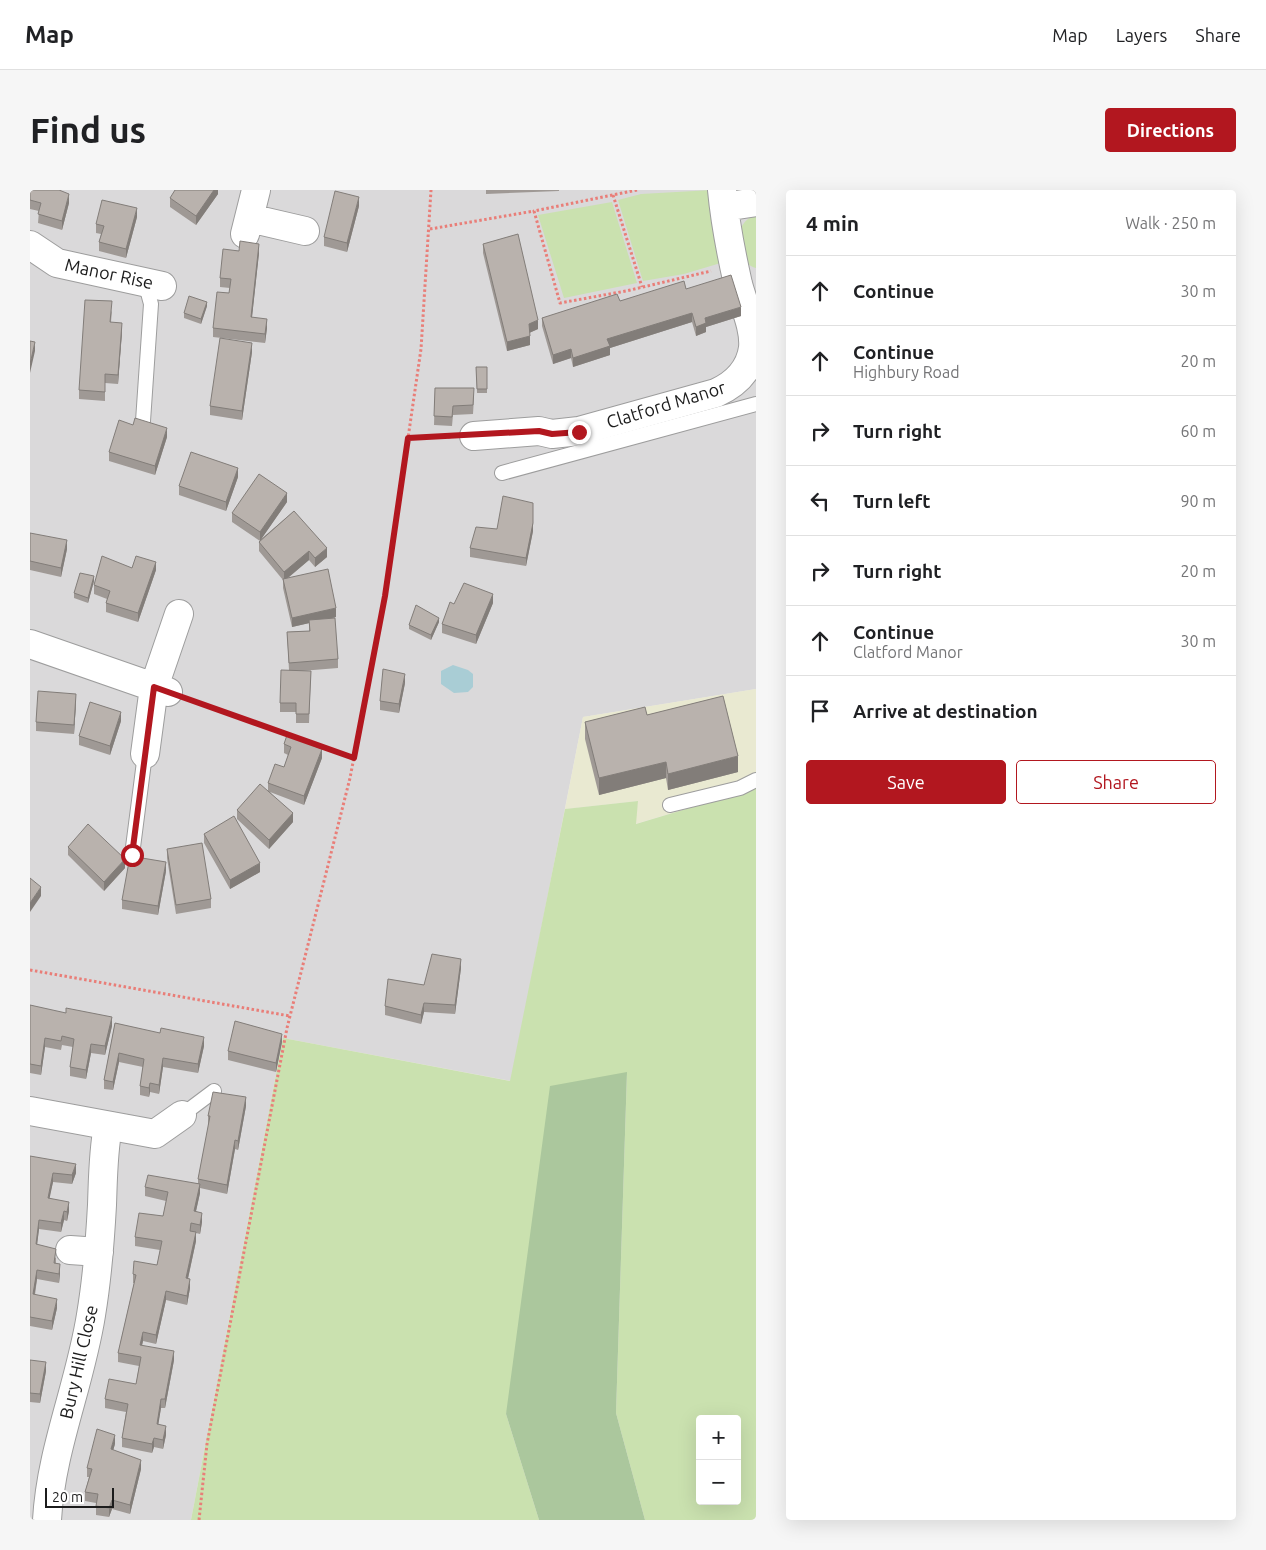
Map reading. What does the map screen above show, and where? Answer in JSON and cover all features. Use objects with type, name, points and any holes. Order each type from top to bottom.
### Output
[{"type":"street","points":[[256,190],[247,226],[305,232]]},
{"type":"street","name":"Clatford Manor","points":[[474,436],[539,431],[552,434],[579,432],[716,393],[731,386],[742,376],[749,364],[753,347],[751,330],[734,266],[723,198],[756,202]]},
{"type":"street","name":"Manor Rise","points":[[30,245],[57,263],[154,284]]},
{"type":"street","points":[[145,754],[179,614]]},
{"type":"street","points":[[30,644],[161,689]]},
{"type":"street","points":[[30,1111],[155,1134],[182,1115]]},
{"type":"street","name":"Bury Hill Close","points":[[47,1520],[41,1469],[88,1337],[99,1252],[102,1158],[108,1126]]},
{"type":"street","points":[[70,1250],[99,1252]]},
{"type":"lane","points":[[143,421],[154,284]]},
{"type":"lane","points":[[502,473],[756,404]]},
{"type":"lane","points":[[132,855],[145,754]]},
{"type":"lane","points":[[670,805],[740,788],[756,780]]},
{"type":"lane","points":[[182,1115],[214,1091]]},
{"type":"path","points":[[198,1520],[207,1444],[290,1016],[354,758],[385,596],[421,349],[432,190]]},
{"type":"path","points":[[430,229],[534,211],[637,190]]},
{"type":"path","points":[[613,195],[642,287]]},
{"type":"path","points":[[534,211],[560,303],[734,266]]},
{"type":"path","points":[[408,438],[474,436]]},
{"type":"path","points":[[161,689],[354,758]]},
{"type":"path","points":[[30,970],[290,1016]]},
{"type":"shaded area","points":[[30,190],[756,190],[756,689],[583,717],[511,1081],[283,1038],[191,1520],[30,1520]]},
{"type":"green space","points":[[712,190],[724,262],[684,274],[643,281],[618,200],[641,194]]},
{"type":"green space","points":[[612,202],[637,283],[564,298],[538,215]]},
{"type":"green space","points":[[756,215],[756,268],[748,264],[743,258],[738,242],[739,233],[743,225],[748,219]]},
{"type":"green space","points":[[756,689],[756,788],[635,824],[638,801],[565,809],[583,717]]},
{"type":"green space","points":[[756,788],[756,1520],[645,1520],[616,1413],[627,1073],[506,1414],[539,1520],[191,1520],[283,1038],[510,1081],[565,809],[638,801],[636,824]]},
{"type":"green space","points":[[627,1072],[616,1413],[645,1520],[539,1520],[506,1414],[550,1086]]},
{"type":"water","points":[[453,665],[468,670],[473,674],[473,687],[468,692],[454,693],[441,684],[441,671]]},
{"type":"building","points":[[30,190],[59,190],[69,194],[62,221],[38,214],[41,203],[30,200]]},
{"type":"building","points":[[175,190],[214,190],[196,216],[170,198]]},
{"type":"building","points":[[335,191],[359,197],[347,243],[324,237]]},
{"type":"building","points":[[102,200],[137,208],[126,249],[99,242],[104,226],[96,224]]},
{"type":"building","points":[[518,234],[538,320],[529,324],[530,336],[507,342],[483,244]]},
{"type":"building","points":[[240,241],[259,244],[251,317],[267,319],[265,334],[213,328],[217,292],[229,293],[231,279],[220,278],[223,249],[239,251]]},
{"type":"building","points":[[731,275],[741,307],[705,318],[706,323],[696,327],[692,313],[607,339],[610,346],[573,358],[571,349],[553,355],[542,318],[617,294],[620,301],[684,281],[686,289]]},
{"type":"building","points":[[189,296],[207,302],[201,319],[184,313]]},
{"type":"building","points":[[85,300],[112,301],[110,322],[122,323],[118,375],[105,374],[105,392],[79,390]]},
{"type":"building","points":[[220,338],[252,343],[242,411],[210,406]]},
{"type":"building","points":[[30,341],[35,342],[30,364]]},
{"type":"building","points":[[476,367],[487,367],[487,389],[477,389]]},
{"type":"building","points":[[435,388],[474,388],[473,405],[453,406],[452,417],[434,416]]},
{"type":"building","points":[[135,418],[167,428],[155,466],[109,452],[119,420],[133,425]]},
{"type":"building","points":[[191,452],[238,468],[226,502],[179,486]]},
{"type":"building","points":[[259,474],[287,493],[260,532],[232,513]]},
{"type":"building","points":[[503,496],[533,503],[533,523],[526,558],[470,548],[476,527],[497,529]]},
{"type":"building","points":[[294,511],[327,548],[315,558],[309,551],[284,572],[259,542]]},
{"type":"building","points":[[30,533],[67,540],[61,568],[30,561]]},
{"type":"building","points":[[102,556],[132,568],[136,556],[156,562],[138,613],[106,603],[110,591],[94,585]]},
{"type":"building","points":[[328,569],[336,608],[292,618],[283,579]]},
{"type":"building","points":[[80,573],[94,576],[88,598],[74,593]]},
{"type":"building","points":[[464,583],[493,594],[476,635],[442,624],[450,602],[454,604]]},
{"type":"building","points":[[416,605],[439,618],[431,635],[409,625]]},
{"type":"building","points":[[335,618],[338,659],[289,663],[287,632],[310,631],[309,620]]},
{"type":"building","points":[[383,669],[405,674],[399,704],[380,701]]},
{"type":"building","points":[[281,670],[311,671],[309,714],[296,714],[296,703],[280,703]]},
{"type":"building","points":[[38,691],[76,694],[74,725],[36,722]]},
{"type":"building","points":[[723,696],[738,756],[668,774],[666,762],[599,778],[585,722],[645,707],[647,715]]},
{"type":"building","points":[[90,702],[121,712],[110,746],[79,736]]},
{"type":"building","points":[[287,735],[322,749],[304,796],[268,783],[275,764],[284,767],[291,747],[284,744]]},
{"type":"building","points":[[260,784],[293,813],[269,840],[237,810]]},
{"type":"building","points":[[234,816],[260,863],[230,880],[204,834]]},
{"type":"building","points":[[88,824],[125,859],[104,882],[68,847]]},
{"type":"building","points":[[202,843],[211,899],[176,905],[167,849]]},
{"type":"building","points":[[130,856],[166,862],[158,906],[122,900]]},
{"type":"building","points":[[30,878],[41,887],[30,903]]},
{"type":"building","points":[[432,954],[461,959],[455,1005],[424,1003],[421,1015],[385,1006],[388,979],[424,985]]},
{"type":"building","points":[[30,1005],[66,1013],[66,1008],[112,1017],[105,1046],[91,1044],[86,1070],[70,1067],[74,1039],[62,1036],[61,1041],[45,1038],[41,1066],[30,1064]]},
{"type":"building","points":[[235,1021],[282,1034],[276,1063],[228,1051]]},
{"type":"building","points":[[115,1023],[160,1033],[161,1028],[204,1037],[198,1064],[163,1058],[159,1085],[150,1083],[149,1088],[140,1086],[144,1059],[119,1053],[113,1082],[104,1080]]},
{"type":"building","points":[[213,1092],[246,1097],[238,1141],[235,1140],[227,1185],[198,1179]]},
{"type":"building","points":[[30,1156],[76,1164],[72,1175],[53,1173],[48,1198],[69,1202],[67,1212],[64,1211],[61,1223],[39,1220],[36,1244],[56,1249],[54,1263],[60,1264],[59,1274],[37,1270],[33,1294],[57,1299],[52,1321],[30,1317]]},
{"type":"building","points":[[148,1175],[200,1184],[194,1211],[202,1213],[200,1225],[191,1223],[190,1231],[196,1232],[186,1278],[190,1279],[187,1296],[166,1291],[156,1335],[143,1332],[140,1345],[174,1351],[165,1399],[161,1399],[157,1424],[166,1426],[163,1440],[154,1438],[152,1444],[122,1438],[128,1404],[105,1399],[109,1379],[136,1384],[141,1357],[118,1353],[136,1275],[133,1274],[134,1261],[157,1265],[162,1241],[135,1237],[139,1213],[163,1216],[168,1192],[145,1187]]},
{"type":"building","points":[[30,1360],[46,1362],[40,1394],[30,1393]]},
{"type":"building","points":[[97,1429],[115,1435],[111,1449],[141,1460],[130,1505],[112,1500],[109,1508],[96,1506],[98,1494],[85,1492],[92,1469],[87,1468]]},
{"type":"route","points":[[132,855],[154,687],[354,758],[385,596],[408,438],[474,436],[539,431],[552,434],[579,432]]}]
